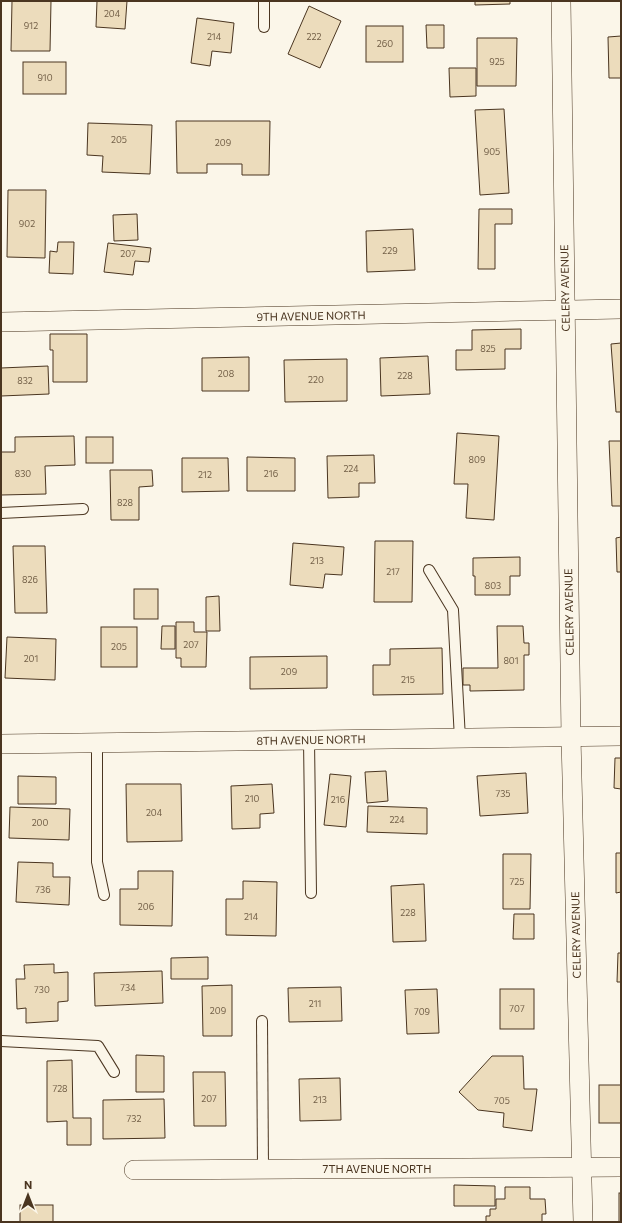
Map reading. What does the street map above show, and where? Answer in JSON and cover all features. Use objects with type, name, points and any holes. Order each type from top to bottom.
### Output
[{"type":"street","name":"CELERY AVENUE","points":[[561,1],[571,737],[583,1222]]},
{"type":"street","name":"9TH AVENUE NORTH","points":[[1,322],[621,309]]},
{"type":"street","name":"8TH AVENUE NORTH","points":[[1,744],[621,736]]},
{"type":"street","name":"7TH AVENUE NORTH","points":[[134,1170],[621,1167]]},
{"type":"lane","points":[[264,1],[264,27]]},
{"type":"lane","points":[[1,513],[83,509]]},
{"type":"lane","points":[[429,570],[453,610],[460,739]]},
{"type":"lane","points":[[309,740],[312,893]]},
{"type":"lane","points":[[97,743],[97,862],[104,895]]},
{"type":"lane","points":[[262,1021],[263,1169]]},
{"type":"lane","points":[[1,1041],[98,1046],[114,1072]]},
{"type":"building","points":[[12,1],[51,1],[50,51],[11,51]]},
{"type":"building","points":[[97,1],[127,1],[125,29],[96,27]]},
{"type":"building","points":[[475,1],[510,1],[510,4],[475,5]]},
{"type":"building","points":[[309,6],[341,21],[320,68],[288,54]]},
{"type":"building","points":[[197,18],[234,23],[231,53],[212,51],[210,66],[191,63]]},
{"type":"building","points":[[426,25],[444,25],[444,48],[427,48]]},
{"type":"building","points":[[366,26],[403,26],[403,62],[366,62]]},
{"type":"building","points":[[621,36],[621,78],[609,78],[608,37]]},
{"type":"building","points":[[477,38],[517,38],[516,86],[477,86]]},
{"type":"building","points":[[23,62],[66,62],[66,94],[23,94]]},
{"type":"building","points":[[449,68],[476,68],[476,96],[450,97]]},
{"type":"building","points":[[504,109],[509,193],[480,195],[475,110]]},
{"type":"building","points":[[176,121],[270,121],[269,175],[242,175],[242,164],[207,164],[207,173],[177,173]]},
{"type":"building","points":[[88,123],[152,125],[150,174],[102,172],[103,156],[87,155]]},
{"type":"building","points":[[8,190],[46,190],[45,258],[7,257]]},
{"type":"building","points":[[479,209],[512,209],[512,224],[495,224],[495,269],[478,269]]},
{"type":"building","points":[[137,214],[138,240],[114,241],[113,215]]},
{"type":"building","points":[[413,229],[415,270],[367,272],[366,231]]},
{"type":"building","points":[[58,242],[74,242],[73,274],[49,273],[50,251],[57,252]]},
{"type":"building","points":[[108,243],[151,248],[149,262],[135,261],[133,275],[104,272]]},
{"type":"building","points":[[521,329],[521,349],[505,349],[505,369],[456,370],[456,350],[472,350],[472,330]]},
{"type":"building","points":[[50,334],[87,334],[87,382],[53,382],[53,350],[50,350]]},
{"type":"building","points":[[621,343],[621,412],[616,412],[611,344]]},
{"type":"building","points":[[428,356],[430,394],[381,396],[380,358]]},
{"type":"building","points":[[249,357],[249,391],[202,391],[202,358]]},
{"type":"building","points":[[347,359],[347,401],[285,402],[284,360]]},
{"type":"building","points":[[48,366],[49,394],[1,396],[1,368]]},
{"type":"building","points":[[457,433],[499,436],[494,520],[466,518],[468,484],[454,484]]},
{"type":"building","points":[[74,436],[75,465],[45,466],[46,494],[1,495],[1,452],[15,452],[15,437]]},
{"type":"building","points":[[86,437],[113,437],[113,463],[86,463]]},
{"type":"building","points":[[609,441],[621,441],[621,506],[612,506]]},
{"type":"building","points":[[374,455],[375,483],[359,483],[359,497],[328,498],[327,456]]},
{"type":"building","points":[[247,457],[295,458],[295,491],[247,491]]},
{"type":"building","points":[[182,458],[228,458],[229,491],[182,492]]},
{"type":"building","points":[[110,470],[152,470],[153,486],[139,487],[139,520],[111,520]]},
{"type":"building","points":[[621,537],[621,572],[617,572],[616,538]]},
{"type":"building","points":[[375,541],[413,541],[412,602],[374,602]]},
{"type":"building","points":[[293,543],[344,547],[342,575],[325,574],[323,588],[290,585]]},
{"type":"building","points":[[13,546],[45,546],[47,613],[15,613]]},
{"type":"building","points":[[520,557],[520,576],[510,576],[510,595],[475,595],[473,558]]},
{"type":"building","points":[[134,589],[158,589],[158,619],[134,619]]},
{"type":"building","points":[[219,596],[220,631],[206,631],[206,597]]},
{"type":"building","points":[[176,622],[194,622],[194,632],[207,632],[206,667],[181,667],[181,658],[176,658]]},
{"type":"building","points":[[162,626],[175,626],[175,649],[161,649]]},
{"type":"building","points":[[497,626],[523,626],[524,643],[529,643],[529,655],[524,655],[524,690],[470,691],[470,685],[463,685],[463,668],[498,668]]},
{"type":"building","points":[[101,627],[137,627],[137,667],[101,667]]},
{"type":"building","points":[[7,637],[56,639],[55,680],[5,678]]},
{"type":"building","points":[[442,648],[443,694],[373,695],[373,665],[390,665],[390,649]]},
{"type":"building","points":[[327,656],[327,688],[250,689],[250,657]]},
{"type":"building","points":[[615,758],[621,758],[621,789],[614,788]]},
{"type":"building","points":[[386,771],[388,801],[367,803],[365,772]]},
{"type":"building","points":[[526,773],[528,813],[480,816],[477,776]]},
{"type":"building","points":[[330,774],[351,776],[346,827],[324,825]]},
{"type":"building","points":[[18,776],[56,777],[56,804],[18,804]]},
{"type":"building","points":[[126,784],[181,784],[182,841],[127,842]]},
{"type":"building","points":[[272,784],[274,813],[260,814],[260,828],[232,829],[231,786]]},
{"type":"building","points":[[368,806],[427,808],[427,834],[367,832]]},
{"type":"building","points":[[10,807],[70,809],[69,840],[9,838]]},
{"type":"building","points":[[616,853],[621,853],[621,892],[616,893]]},
{"type":"building","points":[[503,854],[531,854],[530,909],[503,909]]},
{"type":"building","points":[[18,862],[53,863],[53,877],[70,877],[69,905],[16,902]]},
{"type":"building","points":[[138,871],[173,871],[172,926],[120,925],[120,889],[138,889]]},
{"type":"building","points":[[243,881],[277,882],[276,936],[226,935],[226,899],[243,899]]},
{"type":"building","points":[[424,884],[426,941],[393,942],[391,886]]},
{"type":"building","points":[[514,914],[534,914],[534,939],[513,939]]},
{"type":"building","points":[[618,953],[621,953],[621,982],[617,982]]},
{"type":"building","points":[[208,957],[208,979],[171,979],[171,958]]},
{"type":"building","points":[[54,964],[54,973],[68,972],[68,1001],[58,1002],[58,1021],[26,1023],[26,1008],[17,1009],[16,979],[25,979],[24,965]]},
{"type":"building","points":[[162,971],[163,1003],[95,1006],[94,973]]},
{"type":"building","points":[[232,985],[232,1036],[203,1036],[202,986]]},
{"type":"building","points":[[341,987],[342,1021],[289,1022],[288,988]]},
{"type":"building","points":[[437,989],[439,1033],[407,1034],[405,990]]},
{"type":"building","points":[[500,989],[534,989],[534,1029],[500,1029]]},
{"type":"building","points":[[136,1055],[164,1056],[164,1092],[136,1092]]},
{"type":"building","points":[[492,1056],[523,1056],[524,1089],[537,1089],[532,1131],[503,1127],[504,1113],[478,1110],[459,1092]]},
{"type":"building","points":[[72,1060],[73,1118],[91,1118],[91,1145],[67,1145],[67,1121],[47,1122],[47,1061]]},
{"type":"building","points":[[193,1072],[225,1072],[226,1126],[194,1126]]},
{"type":"building","points":[[340,1078],[341,1120],[300,1121],[299,1079]]},
{"type":"building","points":[[599,1085],[621,1085],[621,1123],[599,1123]]},
{"type":"building","points":[[164,1099],[165,1138],[103,1139],[103,1100]]},
{"type":"building","points":[[454,1185],[495,1186],[495,1206],[454,1206]]},
{"type":"building","points":[[505,1187],[530,1187],[530,1199],[545,1199],[546,1214],[542,1214],[542,1222],[486,1222],[486,1216],[490,1216],[490,1209],[496,1209],[496,1199],[505,1199]]},
{"type":"building","points":[[619,1193],[621,1193],[621,1222],[619,1222]]},
{"type":"building","points":[[20,1205],[53,1205],[53,1222],[20,1222]]}]
